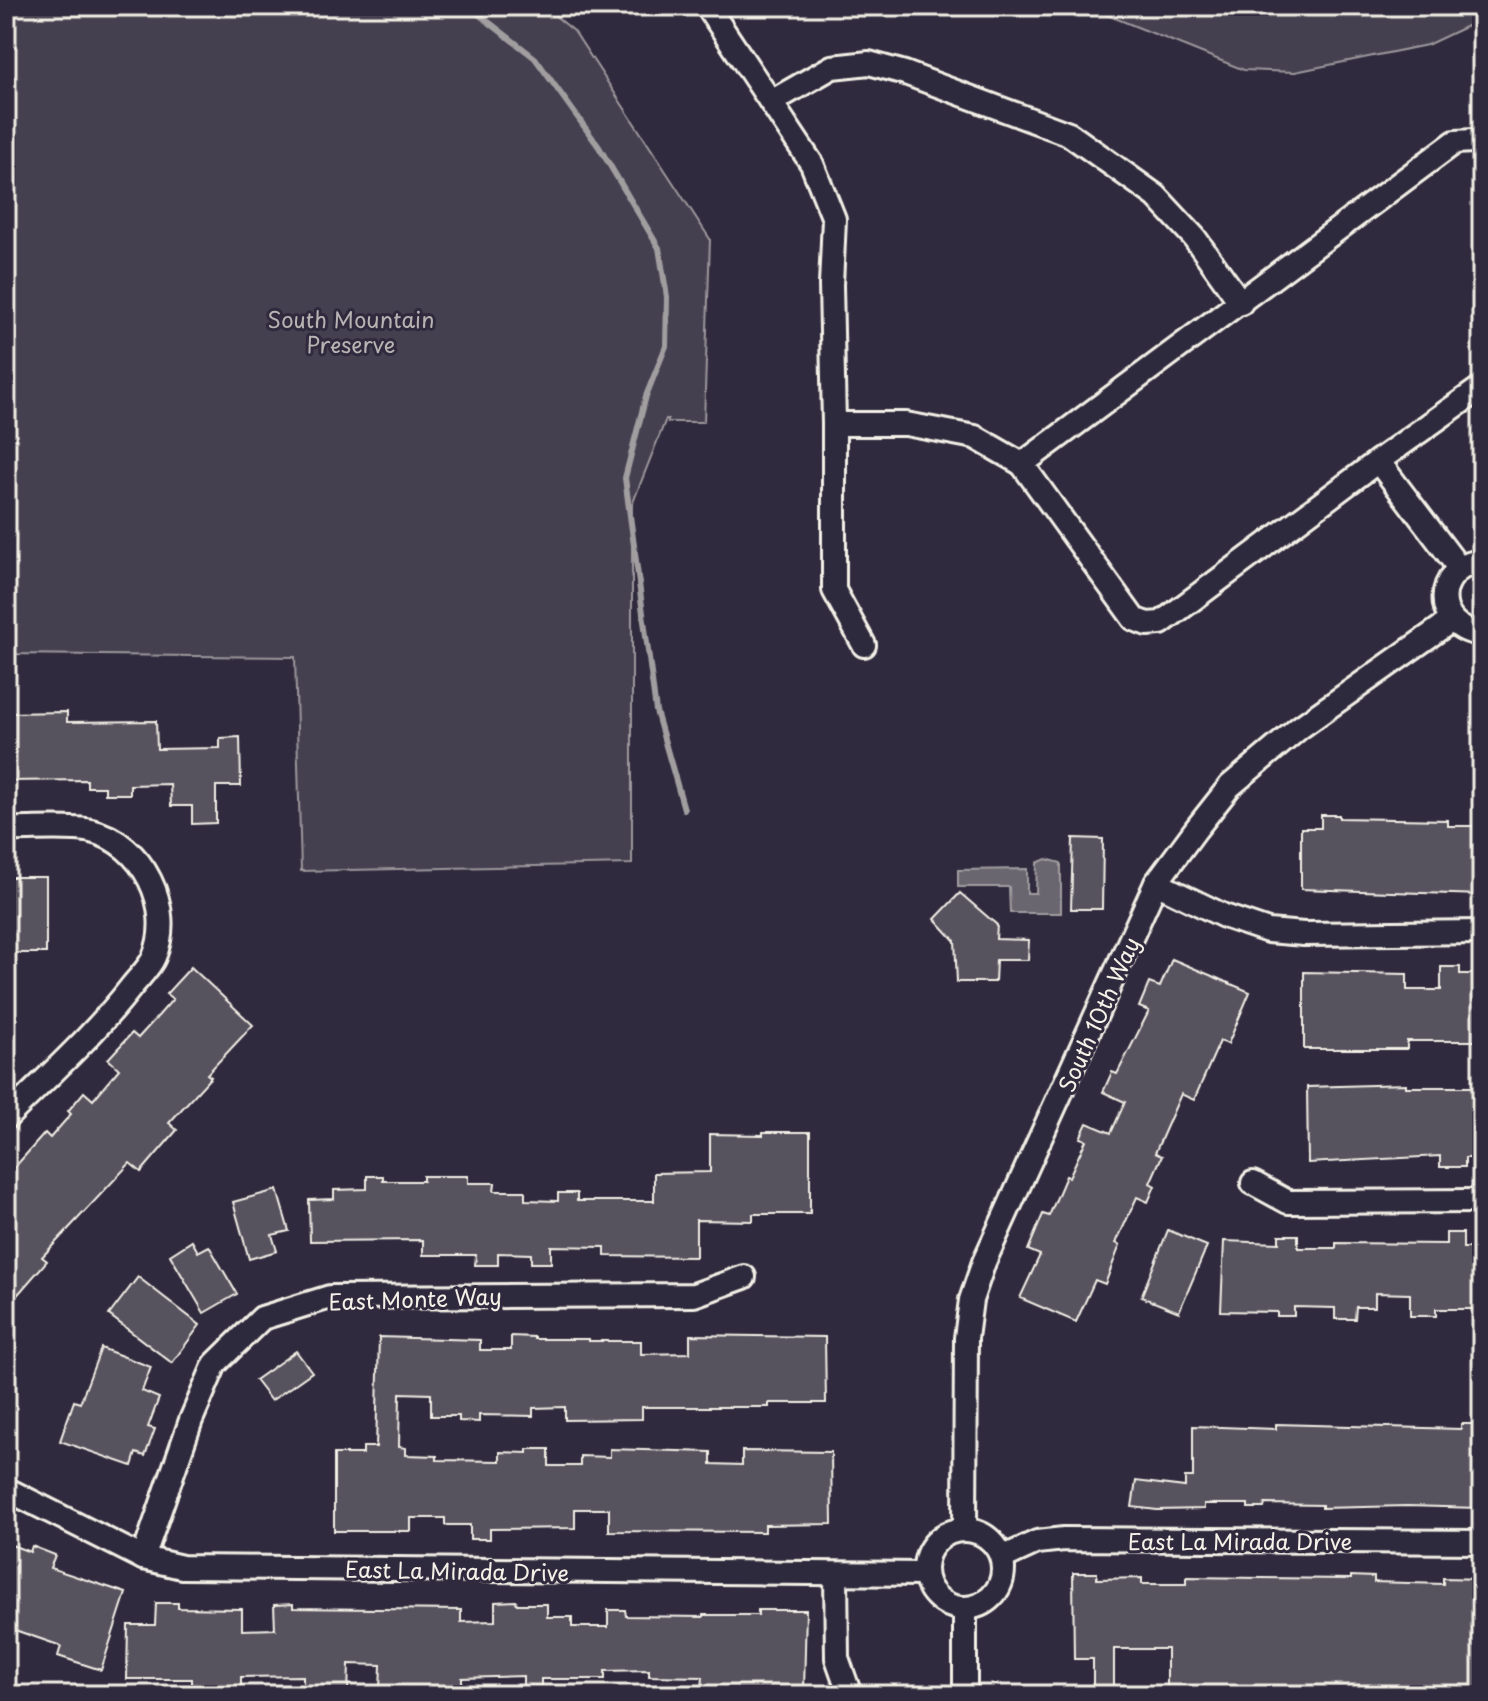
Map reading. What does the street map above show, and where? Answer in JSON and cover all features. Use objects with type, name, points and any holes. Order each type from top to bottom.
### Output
[{"type":"street","points":[[707,6],[812,164],[834,219],[831,285],[834,590],[864,645]]},
{"type":"street","points":[[771,102],[832,67],[869,63],[972,96],[1069,134],[1156,196],[1194,237],[1241,303]]},
{"type":"street","points":[[1022,464],[1455,142],[1474,141],[1482,145]]},
{"type":"street","points":[[834,424],[906,424],[975,437],[1022,464],[1134,619],[1147,624],[1161,623],[1482,387]]},
{"type":"street","points":[[1378,461],[1459,568]]},
{"type":"street","points":[[1482,561],[1459,568],[1450,576],[1444,598],[1452,620],[1470,633],[1482,634]]},
{"type":"street","name":"South 10th Way","points":[[965,1529],[966,1338],[971,1300],[984,1262],[1156,883],[1230,786],[1299,728],[1452,620]]},
{"type":"street","points":[[6,829],[90,831],[117,841],[140,862],[154,887],[161,922],[154,957],[115,1008],[6,1118]]},
{"type":"street","points":[[1156,883],[1224,916],[1268,931],[1304,934],[1482,932]]},
{"type":"street","points":[[1253,1183],[1288,1202],[1482,1201]]},
{"type":"street","name":"East Monte Way","points":[[143,1558],[191,1420],[215,1364],[262,1318],[330,1297],[694,1295],[744,1277]]},
{"type":"street","name":"East La Mirada Drive","points":[[6,1489],[143,1558],[182,1567],[925,1574]]},
{"type":"street","points":[[965,1529],[984,1534],[992,1540],[1002,1558],[1002,1581],[996,1592],[977,1606],[954,1607],[934,1595],[925,1574],[928,1552],[934,1542],[943,1535],[965,1529]]},
{"type":"street","name":"East La Mirada Drive","points":[[1002,1558],[1037,1542],[1064,1539],[1482,1542]]},
{"type":"street","points":[[836,1574],[837,1658],[850,1695]]},
{"type":"street","points":[[965,1608],[965,1695]]},
{"type":"green space","name":"South Mountain Preserve","points":[[6,6],[543,6],[574,31],[710,239],[704,422],[668,422],[666,419],[632,505],[632,864],[301,871],[295,657],[6,654]]},
{"type":"green space","points":[[1085,6],[1482,6],[1482,19],[1427,45],[1295,72],[1244,70]]},
{"type":"shaded area","points":[[1046,859],[1061,863],[1061,913],[1010,913],[1009,887],[958,887],[958,870],[1027,869],[1027,893],[1036,893],[1037,863]]},
{"type":"building","points":[[67,712],[67,722],[156,721],[157,749],[220,748],[220,738],[240,737],[241,786],[216,786],[216,823],[192,824],[192,806],[171,806],[170,784],[130,785],[130,794],[105,794],[105,787],[87,787],[87,780],[6,781],[6,713]]},
{"type":"building","points":[[1321,815],[1448,820],[1448,826],[1482,826],[1482,895],[1301,889],[1301,828],[1321,828]]},
{"type":"building","points":[[1073,838],[1103,839],[1102,909],[1071,909]]},
{"type":"building","points":[[6,877],[46,877],[46,953],[6,953]]},
{"type":"building","points":[[960,893],[997,925],[996,939],[1029,940],[1028,960],[996,960],[995,982],[957,982],[955,941],[935,919]]},
{"type":"building","points":[[1172,959],[1250,992],[1228,1044],[1220,1041],[1194,1100],[1181,1094],[1155,1153],[1162,1156],[1150,1183],[1155,1186],[1148,1202],[1137,1197],[1116,1243],[1120,1245],[1105,1284],[1095,1280],[1076,1322],[1020,1298],[1040,1255],[1028,1250],[1043,1214],[1049,1216],[1066,1176],[1069,1177],[1086,1140],[1080,1138],[1087,1123],[1111,1133],[1125,1102],[1103,1092],[1112,1072],[1117,1074],[1149,1011],[1139,1007],[1149,983],[1160,987]]},
{"type":"building","points":[[191,967],[253,1025],[207,1074],[211,1077],[169,1123],[177,1130],[141,1172],[130,1163],[42,1257],[47,1261],[6,1308],[6,1177],[45,1133],[50,1138],[71,1114],[68,1111],[84,1092],[93,1100],[119,1069],[108,1059],[132,1033],[138,1038],[159,1015],[173,999],[166,994]]},
{"type":"building","points":[[1441,967],[1460,967],[1460,974],[1482,974],[1482,1041],[1407,1041],[1407,1049],[1304,1049],[1304,972],[1407,974],[1407,990],[1441,990]]},
{"type":"building","points":[[1406,1084],[1406,1087],[1482,1087],[1482,1158],[1465,1158],[1465,1167],[1440,1167],[1440,1156],[1308,1163],[1307,1087]]},
{"type":"building","points":[[763,1132],[810,1132],[810,1214],[753,1214],[753,1221],[696,1220],[696,1257],[605,1256],[605,1247],[551,1246],[551,1263],[531,1263],[531,1254],[498,1253],[498,1265],[475,1265],[476,1255],[423,1255],[423,1240],[310,1241],[309,1200],[334,1199],[334,1190],[367,1189],[367,1176],[383,1176],[383,1181],[423,1181],[423,1176],[468,1176],[468,1183],[495,1183],[494,1191],[525,1191],[525,1200],[558,1201],[558,1193],[577,1193],[577,1201],[654,1201],[654,1173],[710,1172],[710,1134],[763,1135]]},
{"type":"building","points":[[277,1190],[289,1231],[272,1235],[277,1251],[249,1259],[233,1202]]},
{"type":"building","points":[[1168,1230],[1207,1246],[1179,1312],[1141,1297]]},
{"type":"building","points":[[1446,1233],[1463,1233],[1463,1248],[1482,1248],[1482,1309],[1436,1309],[1436,1316],[1410,1316],[1410,1294],[1375,1293],[1375,1307],[1356,1307],[1355,1319],[1335,1319],[1335,1308],[1294,1307],[1294,1316],[1277,1316],[1277,1312],[1221,1311],[1224,1241],[1279,1243],[1279,1235],[1298,1235],[1298,1248],[1336,1248],[1336,1243],[1446,1244]]},
{"type":"building","points":[[192,1241],[198,1252],[209,1246],[237,1294],[204,1313],[170,1255]]},
{"type":"building","points":[[138,1277],[200,1325],[172,1363],[109,1315]]},
{"type":"building","points":[[690,1335],[825,1337],[826,1403],[769,1403],[769,1407],[642,1407],[642,1419],[565,1420],[565,1407],[533,1408],[533,1416],[479,1415],[479,1422],[459,1421],[459,1416],[431,1416],[431,1394],[400,1393],[399,1447],[406,1448],[406,1455],[437,1456],[437,1460],[500,1461],[500,1452],[527,1453],[527,1449],[549,1449],[549,1466],[580,1466],[580,1456],[610,1457],[610,1449],[711,1452],[711,1464],[742,1465],[742,1451],[831,1452],[832,1524],[765,1525],[765,1532],[609,1531],[609,1509],[575,1509],[575,1528],[490,1529],[490,1539],[470,1539],[470,1525],[445,1525],[445,1518],[411,1518],[411,1531],[334,1531],[334,1454],[363,1454],[363,1447],[376,1447],[379,1337],[480,1340],[480,1350],[511,1350],[511,1336],[641,1341],[641,1354],[690,1353]]},
{"type":"building","points":[[101,1348],[151,1367],[142,1391],[159,1398],[148,1427],[155,1429],[145,1456],[136,1453],[132,1466],[60,1441],[74,1401],[80,1403]]},
{"type":"building","points":[[296,1351],[312,1372],[271,1401],[255,1380]]},
{"type":"building","points":[[1276,1424],[1461,1429],[1461,1424],[1482,1424],[1482,1502],[1479,1502],[1479,1508],[1322,1508],[1322,1505],[1265,1504],[1264,1508],[1248,1508],[1248,1504],[1204,1504],[1204,1509],[1132,1507],[1136,1481],[1185,1487],[1185,1477],[1193,1477],[1193,1426],[1276,1429]]},
{"type":"building","points":[[6,1543],[30,1552],[32,1546],[55,1555],[50,1568],[126,1593],[101,1670],[58,1656],[61,1646],[6,1627]]},
{"type":"building","points":[[1073,1573],[1097,1573],[1097,1579],[1142,1578],[1142,1584],[1186,1584],[1186,1577],[1351,1579],[1351,1576],[1374,1577],[1374,1582],[1443,1584],[1443,1578],[1482,1579],[1478,1695],[1167,1695],[1167,1649],[1114,1649],[1114,1695],[1093,1695],[1093,1659],[1074,1659]]},
{"type":"building","points":[[516,1601],[517,1604],[547,1604],[547,1617],[572,1617],[572,1627],[608,1627],[608,1610],[625,1610],[626,1616],[703,1617],[758,1615],[758,1610],[806,1610],[804,1690],[702,1689],[703,1677],[649,1676],[649,1670],[605,1671],[605,1679],[541,1679],[541,1687],[523,1687],[523,1676],[462,1678],[462,1695],[442,1695],[442,1687],[380,1689],[381,1665],[349,1664],[348,1694],[303,1693],[303,1676],[241,1677],[241,1687],[192,1687],[192,1679],[127,1679],[128,1625],[155,1625],[156,1603],[178,1603],[178,1608],[242,1609],[242,1630],[275,1629],[274,1605],[293,1604],[293,1608],[461,1610],[461,1622],[495,1621],[495,1602]]},
{"type":"waterway","points":[[468,6],[535,58],[599,147],[659,248],[667,297],[666,346],[646,396],[625,478],[656,711],[684,809]]}]
